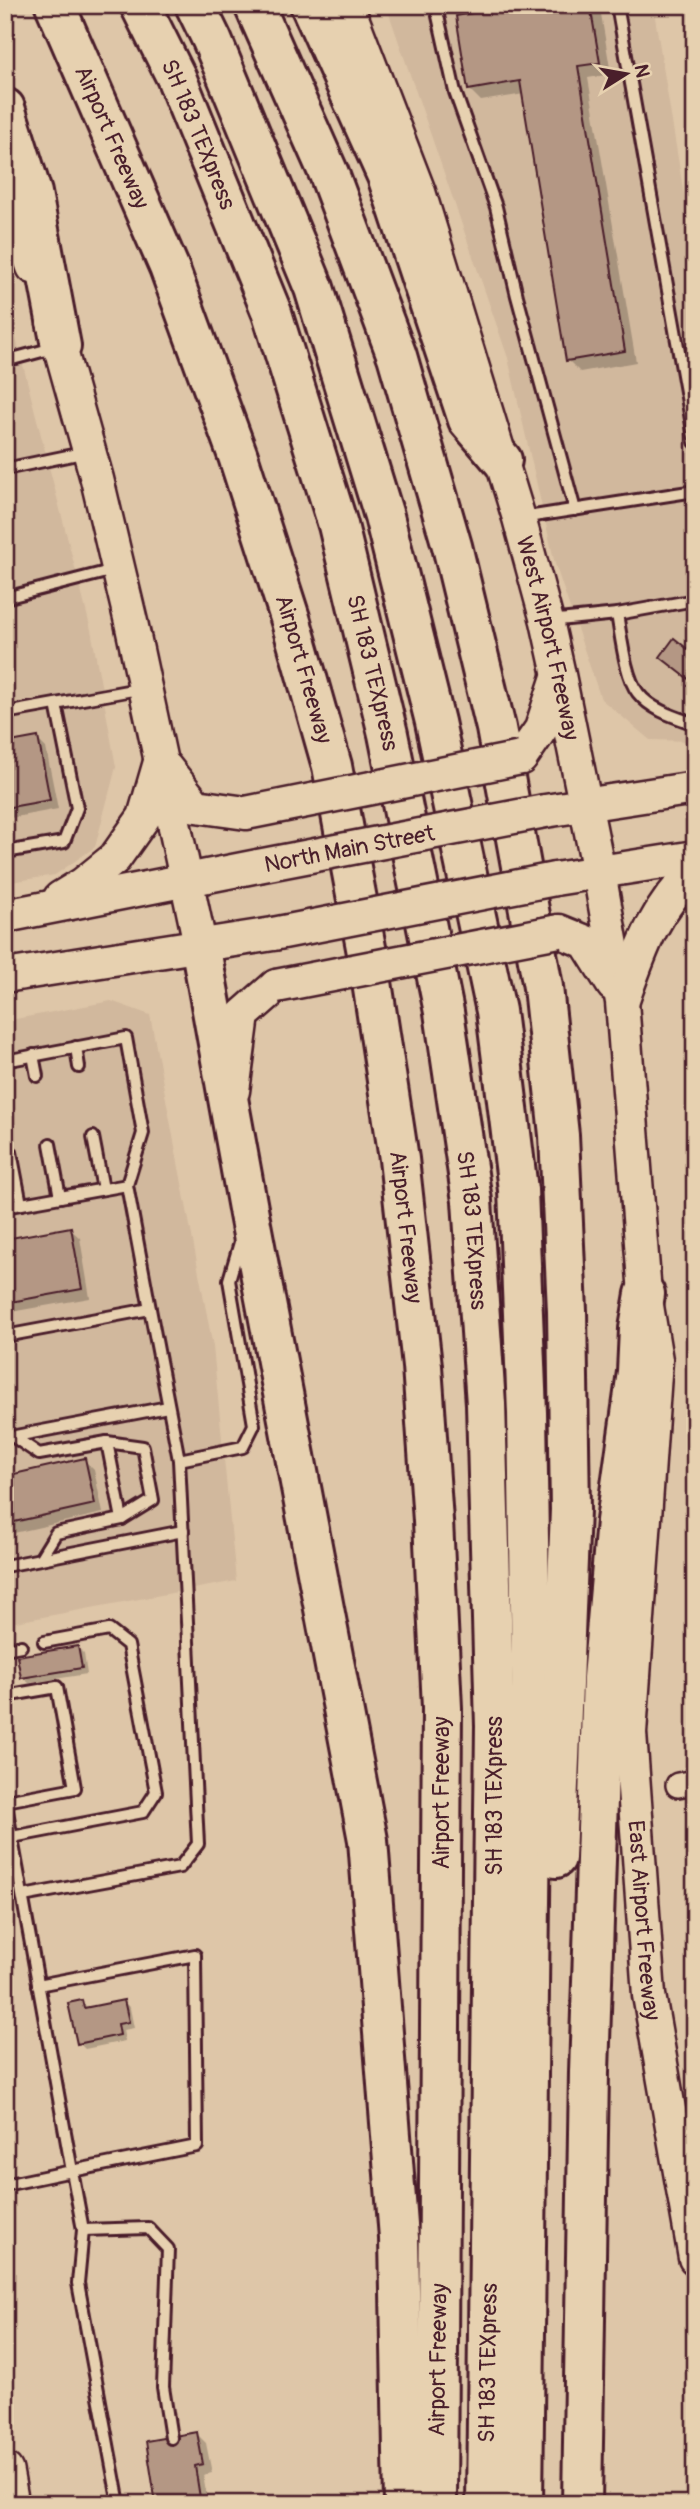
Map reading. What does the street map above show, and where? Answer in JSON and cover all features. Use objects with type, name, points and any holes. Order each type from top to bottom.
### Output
[{"type":"highway","name":"SH 183 TEXpress","points":[[140,5],[176,77],[272,313],[338,525],[388,734],[444,1012],[472,1201],[485,1404],[495,1726],[486,2504]]},
{"type":"highway","name":"SH 183 TEXpress","points":[[195,5],[212,40],[314,288],[384,516],[435,722],[496,1010],[518,1190],[527,1413],[532,1730],[523,2504]]},
{"type":"highway","points":[[222,5],[314,288]]},
{"type":"highway","points":[[254,5],[329,174],[397,356],[452,546],[496,728],[543,987],[559,1135],[567,1311],[570,1510],[554,1894],[544,2504]]},
{"type":"highway","points":[[310,5],[387,176],[468,420],[502,460]]},
{"type":"highway","name":"Airport Freeway","points":[[61,13],[169,267],[238,456],[290,618],[332,766],[370,969],[397,1145],[423,1378],[442,1708],[437,2504]]},
{"type":"highway","points":[[5,108],[32,193],[61,346]]},
{"type":"highway","points":[[200,944],[368,1840],[399,2238],[404,2504]]},
{"type":"highway","points":[[582,2504],[589,2072],[602,1678],[615,1521],[637,1372],[639,1329],[645,1294]]},
{"type":"main road","name":"West Airport Freeway","points":[[347,5],[419,192],[502,460],[547,621],[599,872],[622,1002],[645,1294]]},
{"type":"main road","points":[[5,187],[61,346],[90,452],[200,944]]},
{"type":"main road","points":[[161,761],[196,806],[246,813],[521,758],[541,729],[559,675]]},
{"type":"main road","points":[[45,908],[83,884],[115,858],[144,817],[161,761]]},
{"type":"main road","name":"North Main Street","points":[[5,916],[545,811],[695,788]]},
{"type":"main road","points":[[5,976],[274,934],[555,879],[695,856]]},
{"type":"main road","points":[[622,1002],[646,935],[672,892],[695,870]]},
{"type":"main road","points":[[231,1108],[243,1015],[276,986],[559,931],[586,942],[622,1002]]},
{"type":"main road","name":"East Airport Freeway","points":[[645,1294],[656,1360],[630,1733],[649,1995],[695,2258]]},
{"type":"main road","points":[[5,2471],[12,2504]]},
{"type":"lane","points":[[440,5],[438,16],[455,92],[496,208],[520,309],[575,510]]},
{"type":"lane","points":[[617,5],[695,442]]},
{"type":"lane","points":[[5,360],[61,346]]},
{"type":"lane","points":[[5,469],[90,452]]},
{"type":"lane","points":[[519,518],[695,491]]},
{"type":"lane","points":[[5,598],[117,569]]},
{"type":"lane","points":[[547,621],[617,614],[695,600]]},
{"type":"lane","points":[[617,614],[627,665],[638,693],[665,713],[695,724]]},
{"type":"lane","points":[[5,713],[144,687]]},
{"type":"lane","points":[[5,852],[64,842],[77,808],[56,704]]},
{"type":"lane","points":[[5,1061],[126,1038],[143,1133],[127,1185],[179,1460],[198,1844],[180,1867],[23,1896]]},
{"type":"lane","points":[[76,1048],[79,1067]]},
{"type":"lane","points":[[33,1055],[37,1076]]},
{"type":"lane","points":[[93,1137],[103,1189]]},
{"type":"lane","points":[[50,1144],[60,1197]]},
{"type":"lane","points":[[11,1152],[21,1204]]},
{"type":"lane","points":[[5,1207],[127,1185]]},
{"type":"lane","points":[[179,1460],[243,1447],[254,1425],[229,1280],[249,1214]]},
{"type":"lane","points":[[5,1336],[150,1309]]},
{"type":"lane","points":[[10,1438],[168,1407]]},
{"type":"lane","points":[[10,1438],[39,1454],[107,1442],[143,1447],[153,1500],[122,1519],[56,1533],[40,1559]]},
{"type":"lane","points":[[107,1442],[122,1519]]},
{"type":"lane","points":[[5,1566],[183,1531]]},
{"type":"lane","points":[[12,1837],[143,1812],[156,1792],[128,1645],[109,1630],[44,1642]]},
{"type":"lane","points":[[5,1649],[21,1646]]},
{"type":"lane","points":[[5,1696],[57,1687],[75,1788],[5,1800],[83,2230],[78,2283],[119,2504]]},
{"type":"lane","points":[[5,2185],[197,2146],[195,1955],[38,1985]]},
{"type":"lane","points":[[83,2230],[148,2228],[169,2249],[163,2386],[171,2438]]},
{"type":"shaded area","points":[[386,5],[653,5],[695,263],[695,741],[650,740],[601,699],[555,564],[508,358]]},
{"type":"shaded area","points":[[5,295],[91,630],[116,767],[95,847],[55,875],[5,883]]},
{"type":"shaded area","points":[[111,1001],[150,1015],[213,1347],[236,1581],[5,1624],[5,1021]]},
{"type":"building","points":[[518,5],[590,5],[600,63],[578,66],[625,351],[566,361],[520,81],[468,90],[456,16]]},
{"type":"building","points":[[674,638],[695,655],[695,691],[688,686],[691,681],[660,657]]},
{"type":"building","points":[[38,737],[50,800],[5,808],[5,743]]},
{"type":"building","points":[[71,1227],[82,1289],[5,1303],[5,1239]]},
{"type":"building","points":[[85,1458],[95,1504],[5,1524],[5,1476]]},
{"type":"building","points":[[78,1646],[82,1668],[21,1678],[17,1656]]},
{"type":"building","points":[[82,2000],[84,2008],[124,2000],[129,2022],[118,2024],[120,2035],[77,2044],[68,2003]]},
{"type":"building","points":[[197,2432],[203,2464],[195,2466],[201,2504],[156,2504],[146,2441]]}]
